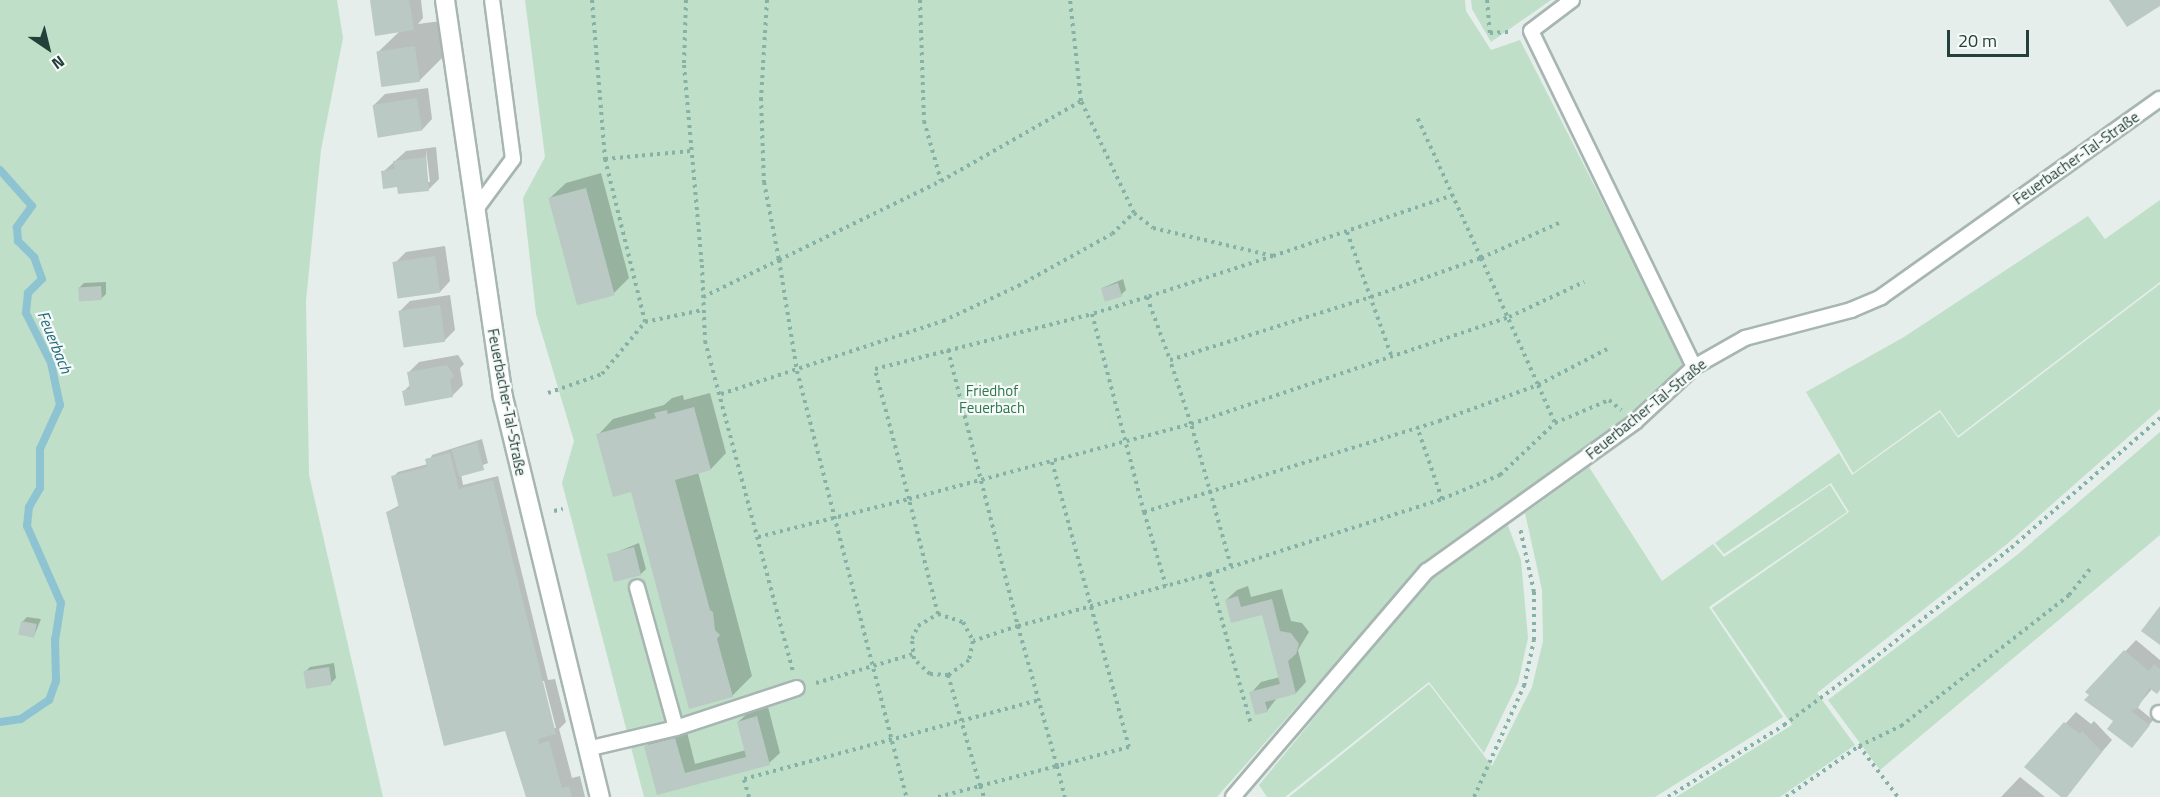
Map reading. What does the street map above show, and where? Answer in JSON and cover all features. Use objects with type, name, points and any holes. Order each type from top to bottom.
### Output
[{"type":"main road","name":"Feuerbacher-Tal-Straße","points":[[445,0],[503,396],[600,797]]},
{"type":"lane","points":[[476,209],[513,159],[492,0]]},
{"type":"lane","points":[[1572,0],[1531,31],[1694,367]]},
{"type":"lane","name":"Feuerbacher-Tal-Straße","points":[[1233,797],[1427,572],[1635,422],[1694,367],[1745,338],[1851,310],[1881,297],[2160,99]]},
{"type":"lane","points":[[637,587],[676,728]]},
{"type":"lane","points":[[588,749],[676,728],[797,688]]},
{"type":"path","points":[[592,0],[605,159],[645,322]]},
{"type":"path","points":[[686,0],[684,65],[705,340],[797,688],[914,654]]},
{"type":"path","points":[[766,0],[760,98],[764,170],[797,371],[870,667],[906,797]]},
{"type":"path","points":[[920,0],[924,121],[941,181]]},
{"type":"path","points":[[1070,0],[1081,102],[1134,213],[1153,228],[1273,256]]},
{"type":"path","points":[[1487,0],[1490,33],[1531,31]]},
{"type":"path","points":[[703,297],[941,181],[1081,102]]},
{"type":"path","points":[[1416,115],[1555,423]]},
{"type":"path","points":[[605,159],[691,151]]},
{"type":"path","points":[[938,614],[875,369],[1092,314],[1454,195]]},
{"type":"path","points":[[721,394],[797,371],[954,316],[1080,254],[1112,234],[1134,213]]},
{"type":"path","points":[[1170,360],[1371,297],[1481,258],[1559,223]]},
{"type":"path","points":[[1347,232],[1392,358]]},
{"type":"path","points":[[758,537],[1191,424],[1509,317],[1584,282]]},
{"type":"path","points":[[1148,297],[1191,424],[1231,567]]},
{"type":"path","points":[[548,393],[602,374],[645,322],[704,310]]},
{"type":"path","points":[[1092,314],[1144,512],[1166,586]]},
{"type":"path","points":[[1144,512],[1417,427],[1538,384],[1611,347]]},
{"type":"path","points":[[948,350],[1018,626],[1065,797]]},
{"type":"path","points":[[973,642],[1018,626],[1209,574],[1442,499],[1500,475],[1555,423],[1610,400],[1635,422]]},
{"type":"path","points":[[1668,797],[1784,725],[1872,660],[2011,548],[2160,418]]},
{"type":"path","points":[[1417,427],[1442,499]]},
{"type":"path","points":[[938,797],[1129,747],[1052,462]]},
{"type":"path","points":[[1474,797],[1524,686],[1534,640],[1529,555],[1514,510]]},
{"type":"path","points":[[1786,797],[1859,746],[1901,726],[2069,595],[2090,568]]},
{"type":"path","points":[[1209,574],[1251,724]]},
{"type":"path","points":[[938,614],[963,622],[973,642],[969,660],[948,675],[930,674],[914,654],[912,639],[918,626],[938,614]]},
{"type":"path","points":[[948,675],[984,797]]},
{"type":"path","points":[[749,797],[744,779],[890,737],[1039,700]]},
{"type":"path","points":[[1859,746],[1898,797]]},
{"type":"green space","points":[[0,0],[337,0],[343,38],[321,150],[306,301],[309,475],[383,797],[0,797]]},
{"type":"green space","name":"Friedhof Feuerbach","points":[[525,0],[1465,0],[1466,11],[1491,50],[1520,40],[1686,365],[1621,423],[1423,564],[1217,797],[644,797],[562,483],[574,441],[536,314],[523,198],[545,157]]},
{"type":"green space","points":[[1471,0],[1551,0],[1491,42],[1472,9]]},
{"type":"green space","points":[[2160,200],[2160,282],[1958,436],[1940,410],[1853,473],[1806,392],[1904,337],[2088,216],[2105,239]]},
{"type":"green space","points":[[2160,284],[2160,409],[2007,544],[1817,693],[1855,745],[1780,797],[1676,797],[1792,725],[1712,608],[1849,512],[1831,483],[1724,554],[1715,543],[1839,453],[1852,475],[1940,412],[1958,438]]},
{"type":"green space","points":[[2160,432],[2160,535],[1880,770],[1828,700],[2017,555]]},
{"type":"green space","points":[[1589,467],[1662,581],[1713,544],[1724,557],[1830,485],[1847,512],[1709,607],[1783,717],[1655,797],[1289,797],[1429,684],[1492,766],[1532,687],[1543,641],[1542,590],[1525,513]]},
{"type":"green space","points":[[1507,523],[1521,560],[1528,638],[1518,683],[1484,753],[1429,682],[1285,797],[1267,797],[1259,785],[1431,576]]},
{"type":"building","points":[[370,0],[409,0],[414,30],[375,36]]},
{"type":"building","points":[[2109,0],[2160,0],[2160,6],[2127,27]]},
{"type":"building","points":[[415,46],[420,82],[381,87],[376,51]]},
{"type":"building","points":[[417,98],[422,131],[378,138],[373,105]]},
{"type":"building","points":[[426,157],[429,191],[398,194],[397,187],[383,189],[381,171],[395,169],[393,161]]},
{"type":"building","points":[[586,188],[615,295],[577,305],[548,198]]},
{"type":"building","points":[[435,256],[440,293],[398,299],[392,262]]},
{"type":"building","points":[[1118,283],[1122,296],[1105,302],[1101,288]]},
{"type":"building","points":[[101,286],[102,300],[79,302],[78,288]]},
{"type":"building","points":[[440,305],[445,342],[404,347],[398,311]]},
{"type":"building","points":[[447,365],[454,376],[450,380],[453,397],[405,406],[402,391],[410,389],[407,372]]},
{"type":"building","points":[[694,407],[711,470],[675,480],[710,610],[713,612],[715,630],[720,635],[717,639],[733,697],[689,709],[631,492],[613,497],[596,434],[656,418],[654,413],[667,410],[668,414]]},
{"type":"building","points":[[477,443],[484,470],[459,477],[452,450]]},
{"type":"building","points":[[450,453],[459,489],[493,480],[556,734],[538,739],[539,744],[549,741],[562,788],[569,786],[572,797],[526,797],[505,731],[444,746],[386,512],[399,508],[391,476],[427,467],[425,459]]},
{"type":"building","points":[[634,547],[641,575],[614,582],[607,554]]},
{"type":"building","points":[[1238,596],[1241,607],[1272,599],[1280,631],[1291,633],[1299,644],[1296,654],[1288,661],[1296,694],[1265,702],[1268,712],[1255,715],[1249,692],[1280,684],[1262,615],[1231,623],[1225,600]]},
{"type":"building","points":[[2160,606],[2160,645],[2141,631]]},
{"type":"building","points":[[21,621],[37,624],[34,638],[18,635]]},
{"type":"building","points":[[2124,650],[2149,671],[2154,664],[2160,669],[2160,690],[2157,694],[2149,688],[2138,708],[2131,711],[2150,725],[2132,748],[2107,729],[2113,721],[2084,700],[2089,695],[2085,692]]},
{"type":"building","points":[[329,667],[332,685],[306,689],[303,671]]},
{"type":"building","points":[[757,716],[770,765],[657,795],[644,746],[675,738],[685,773],[746,757],[737,722]]},
{"type":"building","points":[[2064,722],[2080,734],[2082,731],[2102,752],[2067,797],[2061,797],[2024,767]]},
{"type":"waterway","name":"Feuerbach","points":[[0,170],[32,206],[17,227],[18,241],[34,257],[42,279],[28,293],[26,313],[51,363],[60,405],[40,449],[40,488],[29,507],[27,526],[61,603],[55,639],[56,681],[49,700],[21,719],[0,722]]}]
